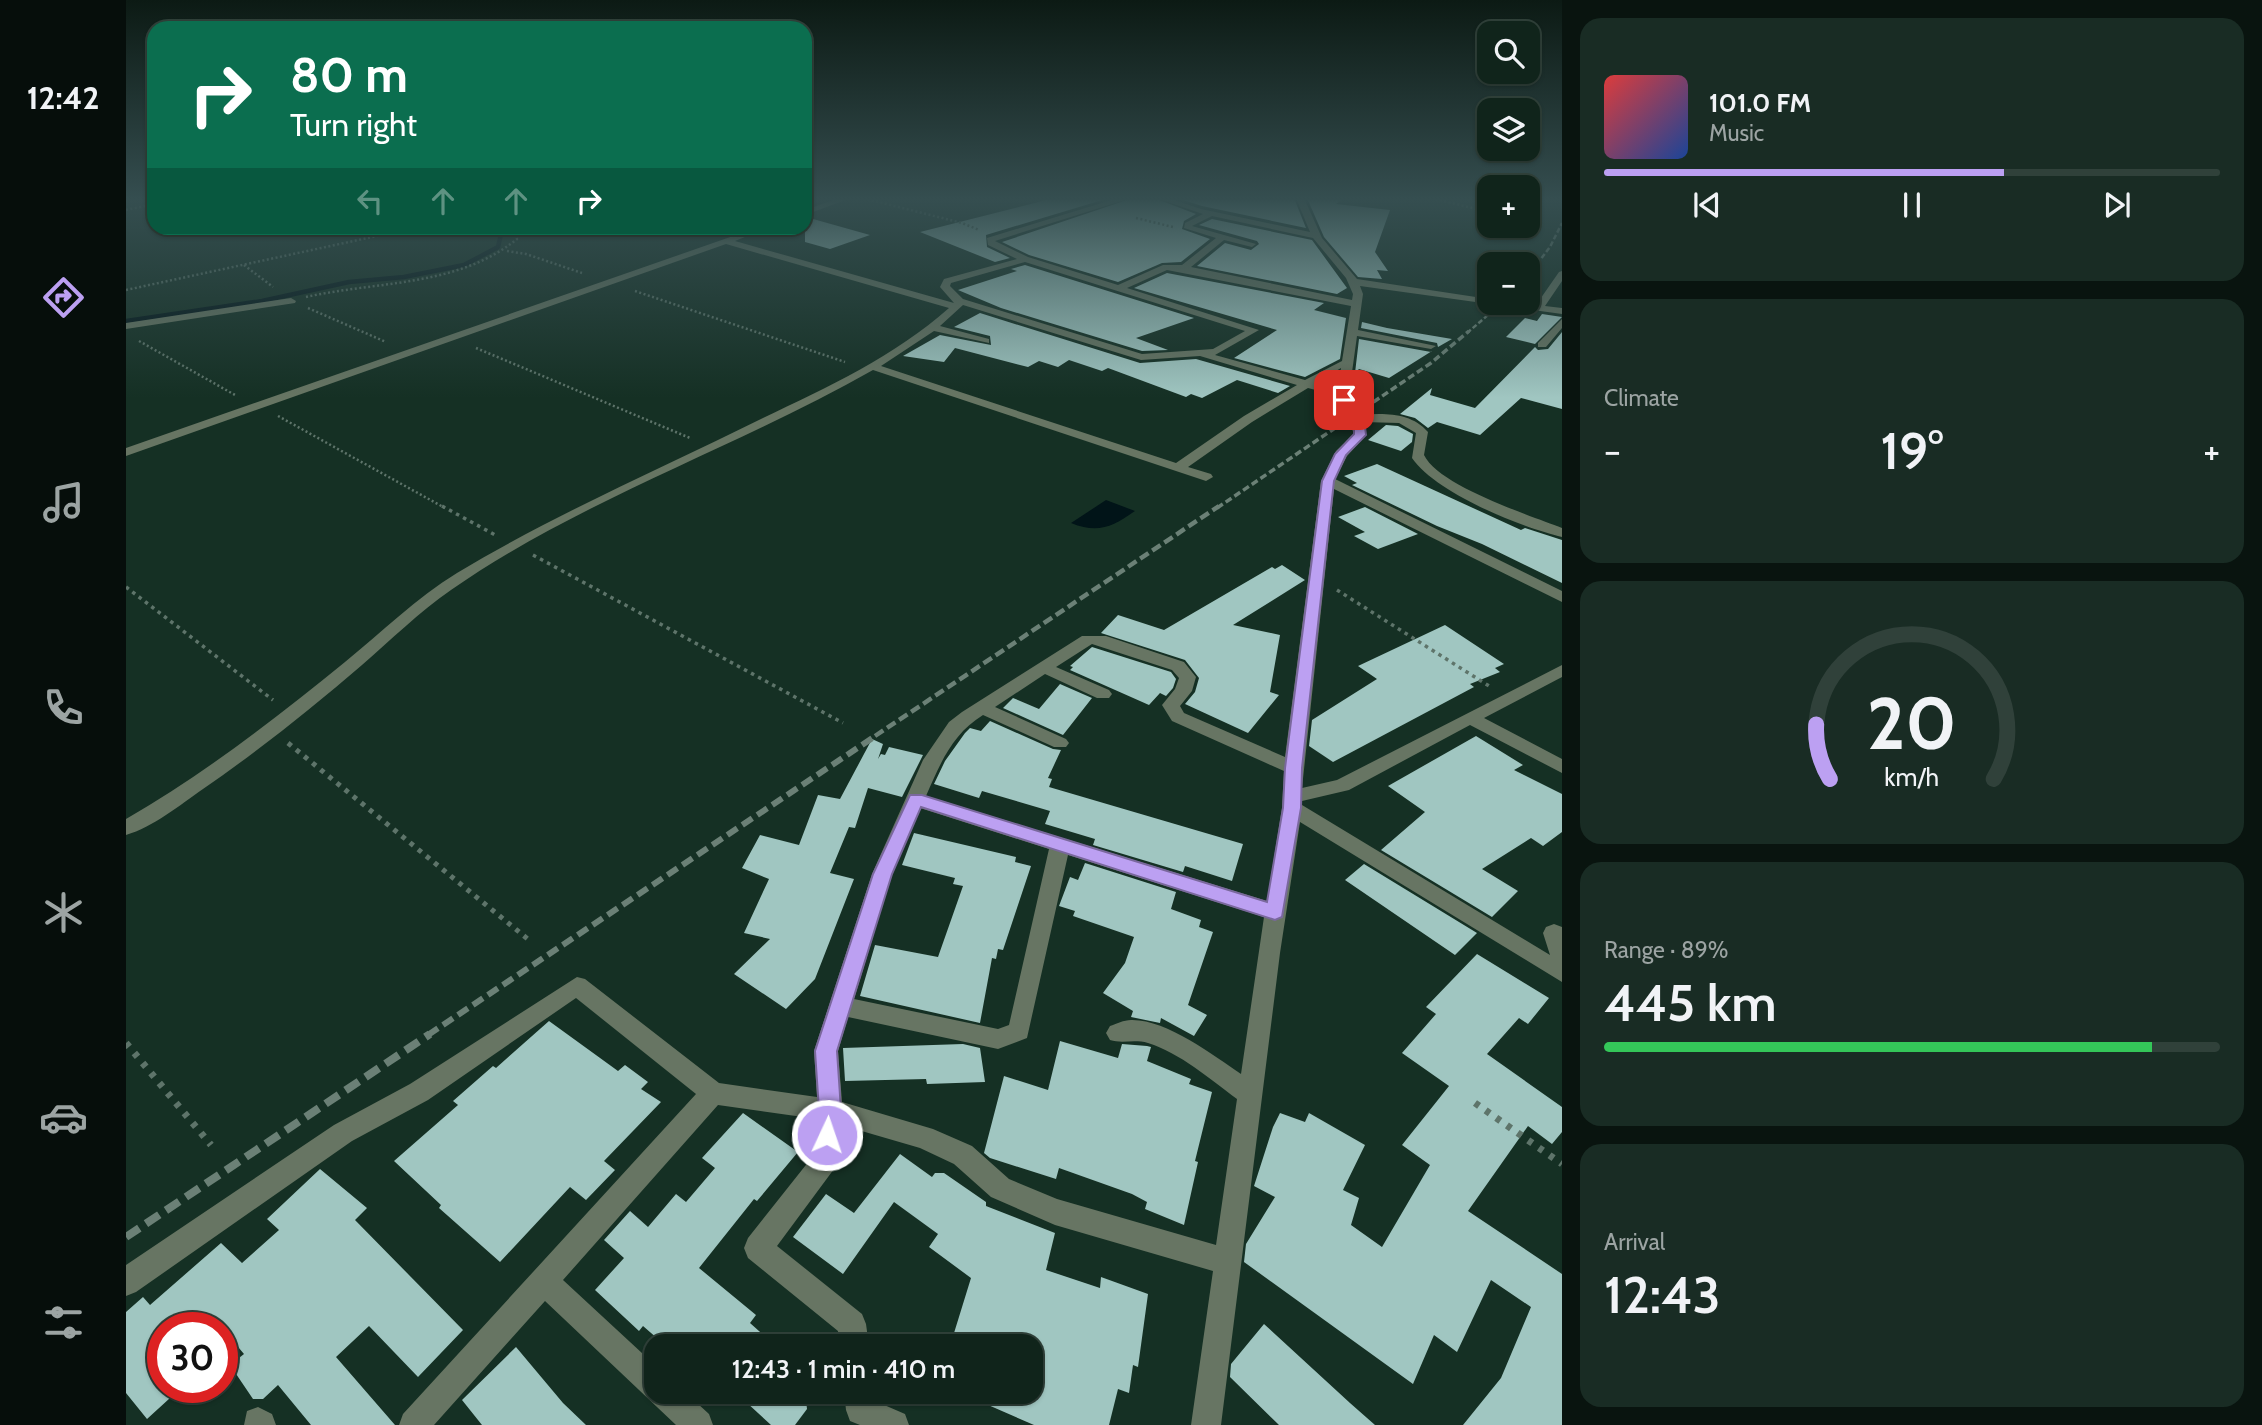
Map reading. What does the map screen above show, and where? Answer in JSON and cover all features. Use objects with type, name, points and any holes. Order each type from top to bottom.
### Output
[{"type":"street","points":[[126,452],[659,264]]},
{"type":"street","points":[[813,264],[1134,356],[1195,354],[1221,350],[1254,330],[1042,264]]},
{"type":"street","points":[[958,304],[945,286],[947,281],[1006,264]]},
{"type":"street","points":[[1183,269],[1188,264]]},
{"type":"street","points":[[1206,1425],[1292,803],[1293,768],[1328,481],[1341,454],[1360,435],[1356,419],[1346,407],[1343,394],[1358,293],[1355,282],[1340,264]]},
{"type":"street","points":[[1116,289],[1166,267],[1356,304]]},
{"type":"street","points":[[1562,274],[1540,306],[1562,313]]},
{"type":"street","points":[[1355,282],[1477,300]]},
{"type":"street","points":[[126,326],[292,300]]},
{"type":"street","points":[[126,828],[159,810],[271,729],[458,578],[515,546],[869,368],[932,327],[958,304]]},
{"type":"street","points":[[1540,310],[1562,313]]},
{"type":"street","points":[[1542,345],[1562,322]]},
{"type":"street","points":[[932,327],[985,341]]},
{"type":"street","points":[[1352,332],[1430,346]]},
{"type":"street","points":[[1195,354],[1343,394]]},
{"type":"street","points":[[1177,468],[1248,419],[1340,364],[1348,363]]},
{"type":"street","points":[[869,368],[1206,477]]},
{"type":"street","points":[[1356,419],[1384,418],[1413,424],[1422,432],[1417,451],[1421,464],[1450,485],[1472,496],[1562,533]]},
{"type":"street","points":[[1328,481],[1562,597]]},
{"type":"street","points":[[853,1334],[852,1324],[758,1248],[825,1160],[830,1110],[826,1051],[882,874],[932,760],[955,726],[1088,639],[1111,641],[1178,666],[1188,677],[1182,691],[1171,705],[1178,717],[1293,768]]},
{"type":"street","points":[[1043,667],[1102,694]]},
{"type":"street","points":[[1292,803],[1342,785],[1562,670]]},
{"type":"street","points":[[981,707],[1060,743]]},
{"type":"street","points":[[1470,718],[1562,768]]},
{"type":"street","points":[[916,800],[1275,912]]},
{"type":"street","points":[[1292,803],[1562,973]]},
{"type":"street","points":[[841,1006],[998,1039],[1018,1031],[1060,845]]},
{"type":"street","points":[[1554,933],[1562,957]]},
{"type":"street","points":[[126,1282],[343,1133],[419,1093],[577,986],[713,1093],[830,1110],[925,1137],[963,1155],[1000,1188],[1055,1212],[1228,1262]]},
{"type":"street","points":[[1118,1033],[1134,1030],[1154,1036],[1197,1058],[1250,1094]]},
{"type":"street","points":[[414,1425],[713,1093]]},
{"type":"street","points":[[544,1281],[644,1375]]},
{"type":"street","points":[[676,1404],[698,1425]]},
{"type":"street","points":[[860,1404],[861,1410],[894,1425]]},
{"type":"path","points":[[126,290],[241,264]]},
{"type":"path","points":[[244,264],[292,300],[410,352]]},
{"type":"path","points":[[292,300],[318,293],[435,275],[473,264]]},
{"type":"path","points":[[556,264],[584,274]]},
{"type":"path","points":[[628,289],[869,368]]},
{"type":"path","points":[[137,340],[240,397]]},
{"type":"path","points":[[470,345],[693,440],[718,446]]},
{"type":"path","points":[[274,414],[843,723]]},
{"type":"path","points":[[1318,579],[1409,633],[1508,698]]},
{"type":"path","points":[[126,587],[269,700],[302,705]]},
{"type":"path","points":[[271,729],[529,940]]},
{"type":"path","points":[[126,1043],[211,1145]]},
{"type":"path","points":[[1475,1103],[1562,1164]]},
{"type":"shaded area","points":[[1106,500],[1135,511],[1104,527],[1089,528],[1071,523]]},
{"type":"building","points":[[1060,264],[1159,264],[1118,282]]},
{"type":"building","points":[[1330,264],[1347,288],[1337,294],[1197,266]]},
{"type":"building","points":[[1347,264],[1384,264],[1388,271],[1377,270],[1382,279],[1358,277]]},
{"type":"building","points":[[1025,265],[1194,318],[1136,338],[1168,350],[1142,351],[1001,308],[958,290],[1017,271],[1011,269]]},
{"type":"building","points":[[1167,273],[1324,303],[1314,310],[1346,318],[1340,359],[1305,377],[1234,358],[1277,330],[1134,288]]},
{"type":"building","points":[[980,313],[1140,363],[1196,359],[1290,386],[1278,393],[1237,380],[1202,398],[1191,394],[1186,397],[1108,368],[1102,371],[1069,360],[1058,367],[1039,361],[1028,367],[955,348],[944,362],[903,356],[940,335],[991,345],[990,336],[954,327]]},
{"type":"building","points":[[1542,314],[1562,317],[1535,344],[1506,337],[1525,318],[1537,321]]},
{"type":"building","points":[[1362,322],[1452,339],[1438,347],[1437,343],[1361,328]]},
{"type":"building","points":[[1562,332],[1562,409],[1521,398],[1480,435],[1437,422],[1428,428],[1415,418],[1400,414],[1432,388],[1430,395],[1475,408],[1535,347],[1538,350],[1548,349]]},
{"type":"building","points":[[1359,339],[1431,352],[1389,378],[1359,369],[1355,373]]},
{"type":"building","points":[[1386,425],[1398,426],[1413,434],[1412,442],[1401,451],[1368,440]]},
{"type":"building","points":[[1377,464],[1521,530],[1525,528],[1562,540],[1562,583],[1352,485],[1357,483],[1344,476]]},
{"type":"building","points":[[1365,507],[1418,534],[1378,549],[1354,536],[1365,532],[1338,517]]},
{"type":"building","points":[[1282,565],[1305,580],[1233,625],[1280,635],[1270,692],[1279,695],[1248,733],[1185,704],[1195,692],[1199,678],[1185,660],[1101,633],[1118,615],[1164,630],[1272,567],[1275,569]]},
{"type":"building","points":[[1445,625],[1504,664],[1495,668],[1500,672],[1470,684],[1474,687],[1333,762],[1309,746],[1312,720],[1377,679],[1358,666]]},
{"type":"building","points":[[1092,647],[1171,672],[1176,679],[1173,688],[1166,696],[1160,693],[1149,705],[1070,670],[1073,667],[1070,666]]},
{"type":"building","points":[[1060,684],[1092,698],[1063,735],[1003,708],[1013,698],[1039,709]]},
{"type":"building","points":[[990,721],[1061,750],[1048,778],[1052,779],[1049,787],[1243,844],[1232,881],[1185,866],[1183,872],[1093,845],[1095,839],[1045,824],[1050,811],[982,791],[979,798],[934,784],[945,761],[965,733],[970,728],[981,731]]},
{"type":"building","points":[[1476,736],[1523,765],[1514,770],[1562,794],[1562,832],[1543,846],[1531,838],[1482,869],[1518,891],[1492,917],[1381,850],[1425,812],[1388,786]]},
{"type":"building","points":[[872,739],[883,744],[878,759],[881,754],[885,755],[889,747],[923,755],[902,797],[868,788],[855,828],[849,827],[830,873],[854,879],[815,979],[786,1009],[734,974],[770,939],[744,933],[769,879],[742,868],[760,835],[799,845],[818,795],[840,799]]},
{"type":"building","points":[[914,833],[1016,857],[1015,862],[1031,866],[1003,950],[998,949],[996,959],[992,958],[980,1023],[860,996],[875,945],[938,957],[963,886],[953,884],[955,878],[902,865]]},
{"type":"building","points":[[1085,863],[1176,892],[1171,909],[1201,920],[1199,927],[1213,932],[1188,1005],[1207,1015],[1194,1036],[1161,1018],[1160,1023],[1131,1017],[1133,1011],[1103,993],[1125,963],[1134,937],[1073,916],[1075,911],[1059,906],[1070,877],[1078,880]]},
{"type":"building","points":[[1364,864],[1477,933],[1455,955],[1345,880]]},
{"type":"building","points":[[1477,954],[1549,998],[1528,1024],[1519,1018],[1487,1054],[1562,1107],[1562,1132],[1552,1144],[1528,1126],[1468,1211],[1562,1274],[1562,1425],[1463,1425],[1501,1378],[1531,1307],[1491,1280],[1457,1352],[1434,1335],[1413,1384],[1244,1262],[1246,1244],[1275,1197],[1254,1186],[1280,1113],[1305,1122],[1309,1113],[1365,1145],[1343,1190],[1359,1198],[1351,1225],[1382,1247],[1430,1165],[1402,1145],[1449,1086],[1402,1053],[1436,1014],[1426,1007]]},
{"type":"building","points":[[549,1021],[618,1071],[625,1065],[648,1082],[641,1089],[661,1102],[604,1161],[615,1170],[586,1200],[570,1187],[500,1262],[439,1208],[441,1205],[394,1161],[458,1105],[453,1101],[493,1066],[496,1068]]},
{"type":"building","points":[[1060,1041],[1118,1058],[1122,1044],[1151,1047],[1147,1061],[1191,1079],[1189,1084],[1212,1092],[1195,1161],[1198,1162],[1184,1225],[1145,1209],[1147,1202],[1132,1194],[1059,1168],[1056,1179],[990,1158],[984,1153],[1004,1076],[1048,1090]]},
{"type":"building","points":[[963,1044],[980,1048],[985,1082],[927,1084],[926,1079],[845,1081],[843,1048]]},
{"type":"building","points":[[743,1113],[798,1152],[757,1201],[754,1199],[699,1268],[756,1315],[750,1323],[762,1334],[652,1334],[643,1326],[639,1331],[595,1290],[624,1258],[604,1240],[630,1211],[648,1227],[676,1194],[686,1202],[715,1168],[702,1158]]},
{"type":"building","points":[[900,1154],[932,1177],[935,1173],[944,1173],[986,1202],[986,1206],[1055,1233],[1046,1270],[1100,1288],[1101,1277],[1148,1294],[1138,1367],[1133,1365],[1129,1393],[1118,1389],[1109,1425],[1034,1425],[986,1404],[1043,1404],[1043,1334],[954,1334],[971,1278],[929,1247],[938,1234],[894,1202],[843,1274],[793,1237],[826,1194],[854,1213]]},
{"type":"building","points":[[320,1169],[367,1208],[355,1220],[463,1330],[418,1377],[369,1326],[336,1357],[395,1425],[311,1425],[278,1385],[263,1399],[253,1399],[238,1377],[238,1359],[244,1354],[238,1347],[238,1312],[147,1312],[147,1403],[165,1403],[147,1419],[126,1393],[126,1312],[143,1297],[150,1305],[221,1243],[242,1263],[279,1230],[267,1219]]},
{"type":"building","points":[[1264,1324],[1375,1425],[1279,1425],[1230,1377],[1231,1364]]},
{"type":"building","points":[[516,1347],[563,1403],[586,1425],[482,1425],[462,1400]]},
{"type":"building","points":[[748,1404],[806,1404],[807,1409],[795,1425],[771,1425]]},
{"type":"waterway","points":[[126,321],[262,301],[349,282],[404,277],[465,264]]},
{"type":"railway","points":[[1467,333],[1488,315]]},
{"type":"railway","points":[[1217,508],[1431,363],[1469,331]]},
{"type":"railway","points":[[875,736],[1219,506]]},
{"type":"railway","points":[[428,1035],[877,735]]},
{"type":"railway","points":[[126,1237],[430,1034]]},
{"type":"route","points":[[827,1135],[830,1110],[826,1051],[882,874],[916,800],[1275,912],[1292,808],[1293,768],[1328,481],[1341,454],[1360,435],[1360,427],[1344,400]]}]
